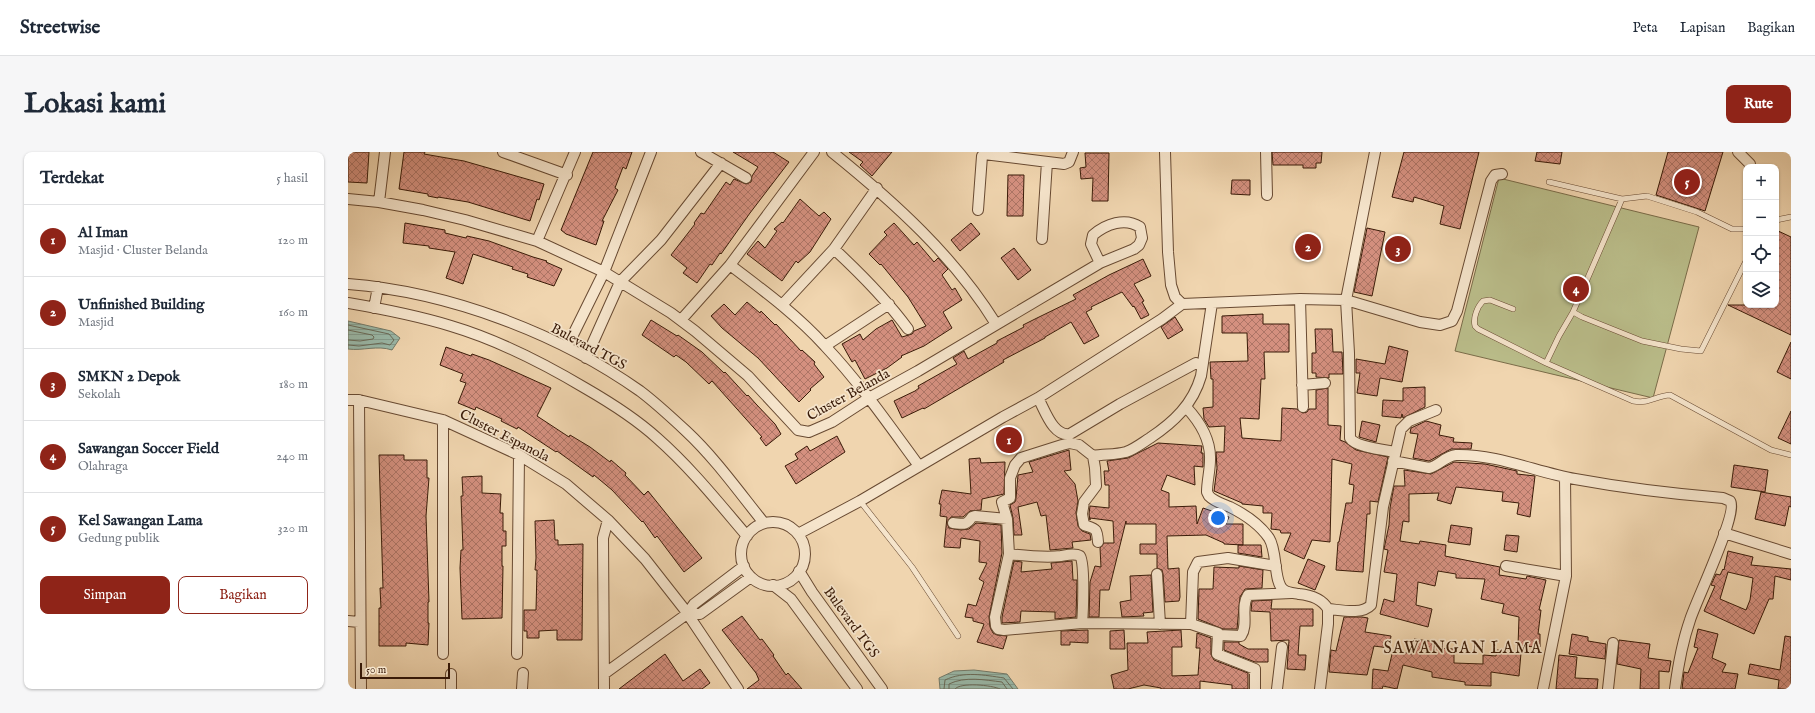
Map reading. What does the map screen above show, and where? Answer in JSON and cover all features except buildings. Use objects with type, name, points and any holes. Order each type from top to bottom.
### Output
[{"type":"street","points":[[379,202],[385,152]]},
{"type":"street","points":[[503,152],[567,175]]},
{"type":"street","points":[[537,241],[567,175],[575,152]]},
{"type":"street","points":[[567,347],[604,272],[651,152]]},
{"type":"street","points":[[701,152],[746,178]]},
{"type":"street","points":[[681,320],[730,265],[814,152]]},
{"type":"street","points":[[832,152],[876,188],[952,263],[975,292],[996,324]]},
{"type":"street","points":[[978,210],[982,156],[984,154],[1067,163],[1071,159],[1073,152]]},
{"type":"street","points":[[1164,152],[1168,252],[1171,285],[1175,297],[1182,304]]},
{"type":"street","points":[[1266,152],[1267,195]]},
{"type":"street","points":[[1375,152],[1346,300],[1349,353],[1350,438],[1352,441],[1394,457],[1429,468],[1434,467],[1448,457],[1456,455],[1511,463],[1565,477],[1676,494],[1727,499],[1732,503],[1724,533],[1690,618],[1680,654],[1675,689]]},
{"type":"street","points":[[1738,152],[1750,164]]},
{"type":"street","points":[[1042,239],[1047,162]]},
{"type":"street","points":[[586,358],[620,282],[660,240],[720,163]]},
{"type":"street","points":[[798,534],[860,501],[1038,398],[1162,319],[1182,304],[1300,299],[1346,300],[1430,324],[1444,325],[1452,322],[1457,311],[1491,181],[1495,175],[1502,174]]},
{"type":"street","points":[[782,305],[834,249],[876,188]]},
{"type":"street","name":"Cluster Belanda","points":[[348,199],[379,202],[465,220],[537,241],[604,272],[681,320],[744,372],[793,425],[802,432],[810,432],[818,429],[1100,264],[1140,245],[1142,238],[1140,227],[1129,222],[1121,222],[1093,235],[1091,244],[1100,264]]},
{"type":"street","points":[[834,249],[889,304],[908,329]]},
{"type":"street","points":[[730,265],[782,305],[825,346],[869,398],[919,466]]},
{"type":"street","name":"Bulevard TGS","points":[[348,284],[378,287],[420,295],[461,306],[502,320],[567,347],[641,392],[687,432],[711,458],[764,523]]},
{"type":"street","points":[[374,308],[378,287]]},
{"type":"street","points":[[1300,299],[1303,407]]},
{"type":"street","points":[[348,303],[452,326],[516,351],[570,379],[619,408],[656,437],[675,454],[703,484],[747,536]]},
{"type":"street","points":[[1092,456],[1117,454],[1136,447],[1170,423],[1186,407],[1198,387],[1201,376],[1212,303]]},
{"type":"street","points":[[825,346],[889,304]]},
{"type":"street","points":[[1038,398],[1056,430],[1060,433],[1068,435],[1177,372],[1196,363]]},
{"type":"street","points":[[1302,385],[1324,383]]},
{"type":"street","name":"Cluster Espanola","points":[[348,400],[359,400],[443,420],[519,454],[566,484],[608,520],[645,559],[687,614],[738,689]]},
{"type":"street","points":[[359,400],[359,622],[361,689]]},
{"type":"street","points":[[1186,407],[1201,426],[1209,443],[1210,459],[1207,492],[1209,496],[1240,513],[1263,531],[1274,547],[1280,586],[1284,591],[1321,601],[1328,609],[1328,624],[1320,689]]},
{"type":"street","points":[[1328,609],[1356,611],[1368,609],[1371,605],[1379,531],[1401,429],[1406,423],[1436,410]]},
{"type":"street","points":[[443,420],[444,654]]},
{"type":"street","points":[[1098,542],[1096,531],[1092,526],[1084,525],[1082,520],[1084,502],[1096,486],[1095,468],[1092,456],[1079,445],[1070,443],[1021,458],[1015,465],[1010,478],[1010,498],[1002,502],[1007,519],[1009,554],[995,617],[996,626],[998,629],[1020,630],[1082,623],[1191,624],[1217,632],[1219,635],[1241,636],[1245,630],[1245,602],[1248,595],[1290,593]]},
{"type":"street","points":[[517,654],[519,454]]},
{"type":"street","points":[[1543,689],[1566,576],[1565,477]]},
{"type":"street","points":[[953,523],[966,524],[972,517],[975,516],[1007,519]]},
{"type":"street","points":[[604,689],[603,538],[608,520]]},
{"type":"street","points":[[764,523],[783,524],[794,530],[798,534],[804,552],[799,571],[791,580],[779,585],[759,582],[751,577],[744,566],[741,550],[747,536],[752,530],[764,523]]},
{"type":"street","points":[[1724,533],[1791,554]]},
{"type":"street","points":[[1009,554],[1042,557],[1072,554],[1081,557],[1083,560],[1082,623]]},
{"type":"street","points":[[1191,624],[1193,572],[1198,562],[1228,558],[1276,566]]},
{"type":"street","points":[[604,674],[687,614],[694,604],[744,566]]},
{"type":"street","points":[[1506,566],[1566,576]]},
{"type":"street","name":"Bulevard TGS","points":[[799,571],[882,689]]},
{"type":"street","points":[[1157,574],[1160,624]]},
{"type":"street","points":[[687,614],[700,614],[751,577]]},
{"type":"street","points":[[773,585],[791,599],[857,689]]},
{"type":"street","points":[[348,622],[359,622]]},
{"type":"street","points":[[1219,635],[1217,654],[1255,669],[1255,689]]},
{"type":"street","points":[[1608,689],[1613,643]]},
{"type":"street","points":[[1277,689],[1282,647]]},
{"type":"street","points":[[522,689],[523,673]]},
{"type":"street","points":[[451,674],[451,689]]},
{"type":"lane","points":[[1549,182],[1622,199],[1648,196],[1697,212],[1732,229],[1743,229]]},
{"type":"lane","points":[[1546,364],[1558,336],[1573,312],[1622,199]]},
{"type":"lane","points":[[1779,219],[1791,217]]},
{"type":"lane","points":[[1573,312],[1642,341],[1681,349],[1701,351],[1743,267]]},
{"type":"lane","points":[[1513,309],[1490,300],[1483,301],[1479,304],[1475,316],[1475,326],[1478,329],[1546,364],[1633,401],[1647,402],[1670,395],[1771,450],[1791,455]]},
{"type":"lane","points":[[860,501],[920,579],[958,636]]},
{"type":"green space","points":[[1499,178],[1699,227],[1653,398],[1455,351]]},
{"type":"water","points":[[348,321],[391,331],[400,338],[392,350],[381,348],[348,349]]},
{"type":"water","points":[[974,670],[1007,674],[1018,689],[940,689],[939,678],[954,671]]},
{"type":"place","name":"Kel Sawangan Lama","points":[[1687,182]]},
{"type":"place","name":"Unfinished Building","points":[[1308,247]]},
{"type":"place","name":"SMKN 2 Depok","points":[[1398,249]]},
{"type":"place","name":"Sawangan Soccer Field","points":[[1576,289]]},
{"type":"place","name":"Al Iman","points":[[1009,440]]},
{"type":"district","name":"SAWANGAN LAMA","points":[[1463,647]]}]
